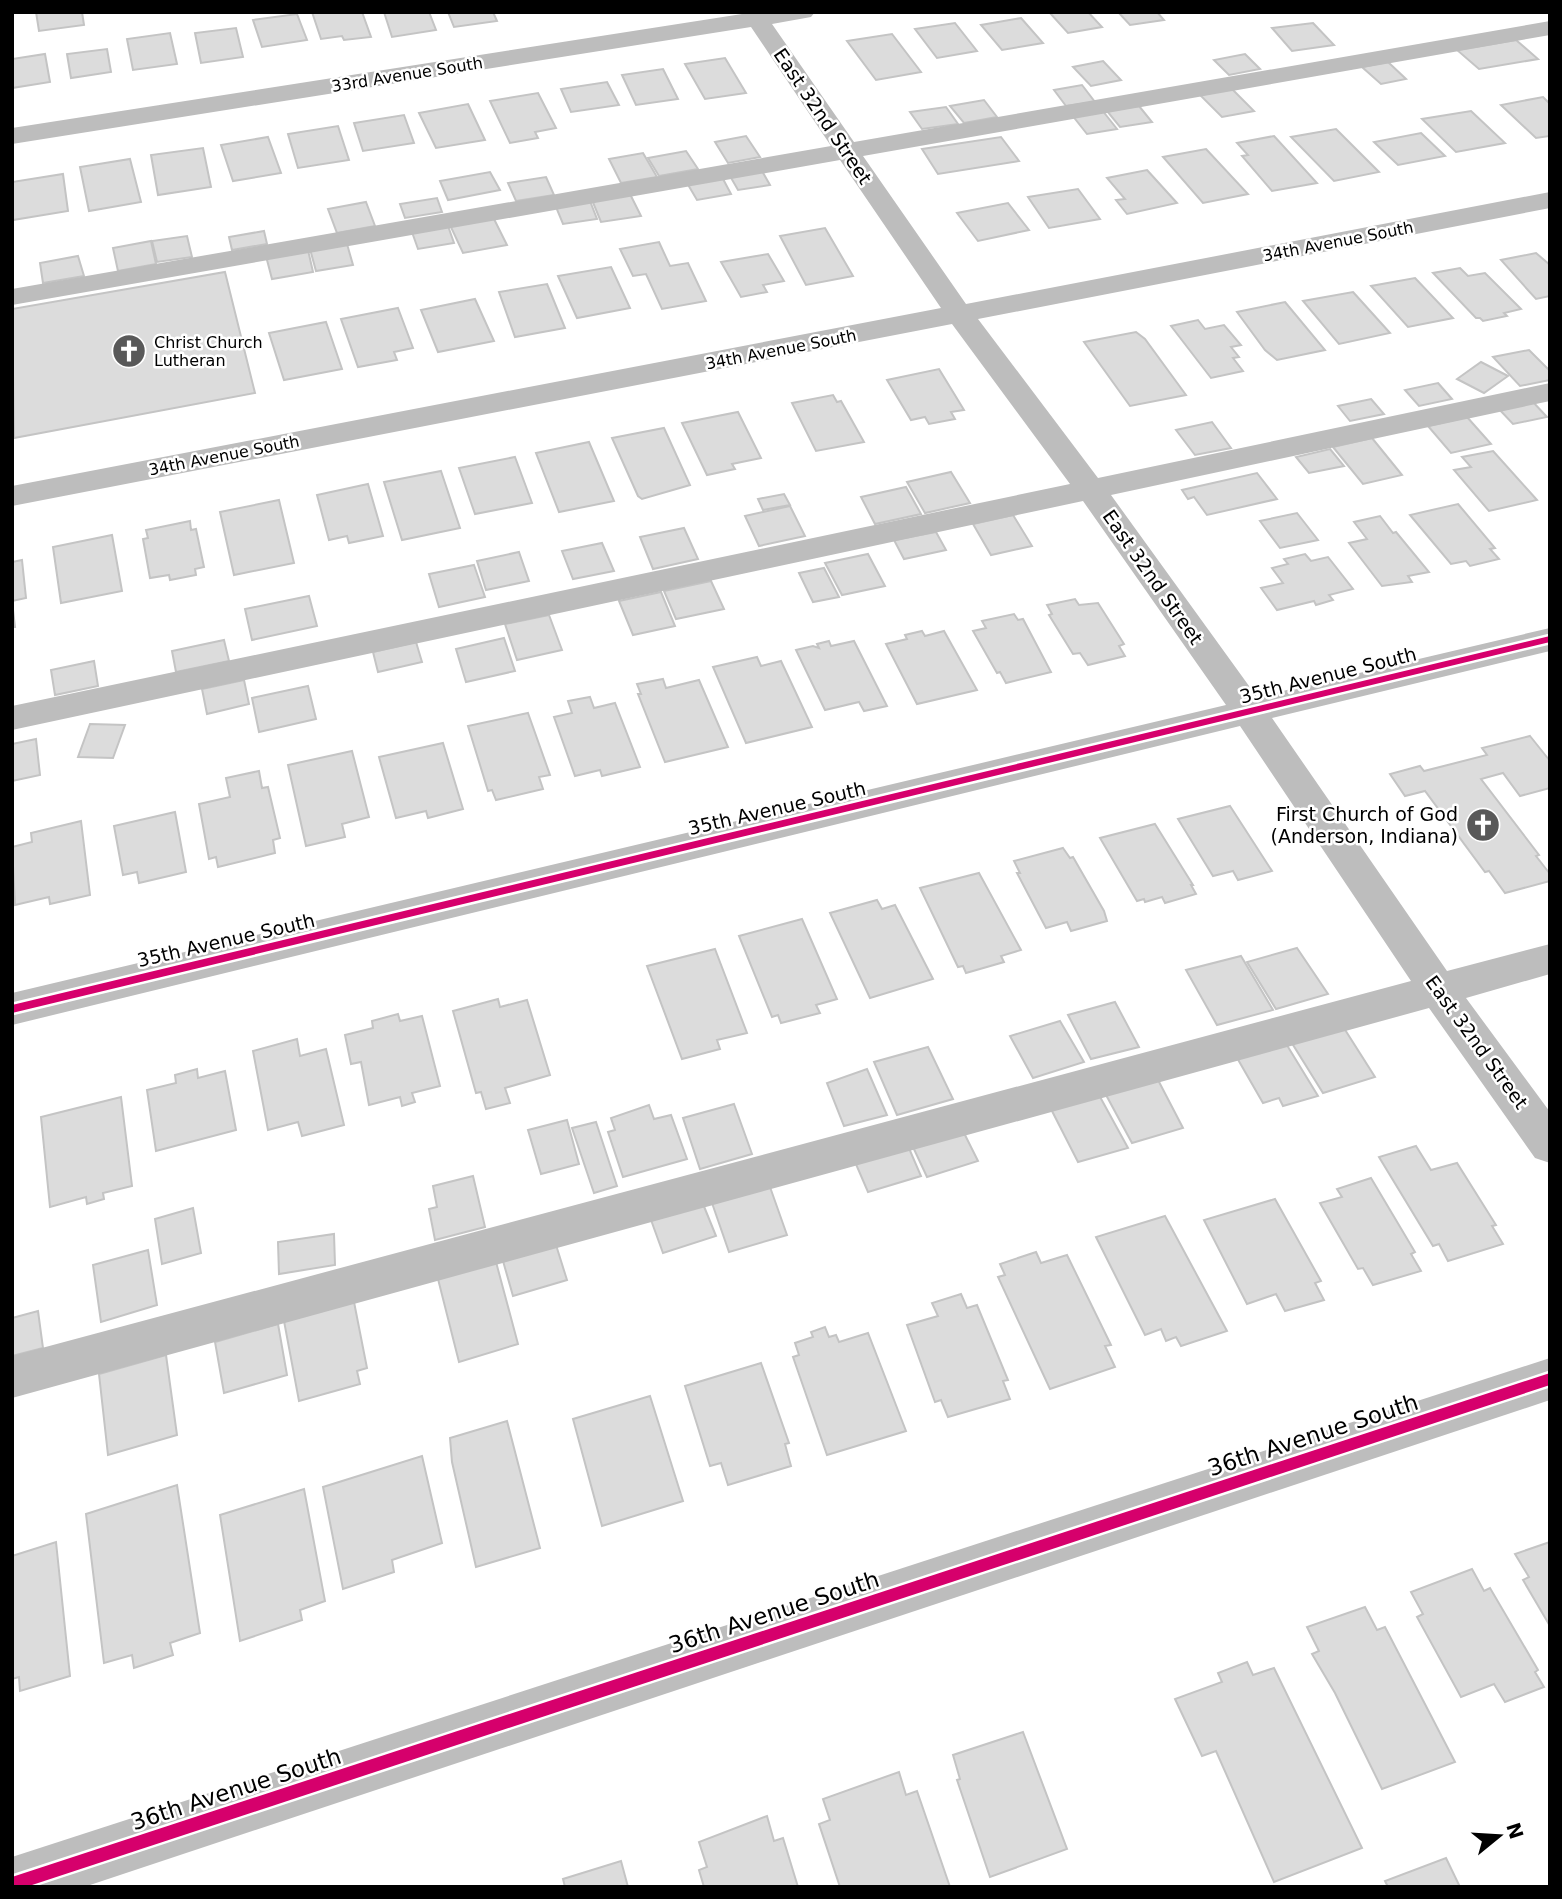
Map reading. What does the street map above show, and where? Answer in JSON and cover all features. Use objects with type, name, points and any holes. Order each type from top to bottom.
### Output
[{"type":"street","name":"33rd Avenue South","points":[[12,136],[754,16],[803,12]]},
{"type":"street","name":"East 32nd Street","points":[[754,16],[960,315],[1092,491],[1250,713],[1439,991],[1550,1145]]},
{"type":"street","points":[[12,297],[1550,28]]},
{"type":"street","name":"34th Avenue South","points":[[12,496],[1550,200]]},
{"type":"street","points":[[12,718],[1550,392]]},
{"type":"street","name":"35th Avenue South","points":[[12,1009],[1550,639]]},
{"type":"street","points":[[12,1377],[1550,959]]},
{"type":"street","name":"36th Avenue South","points":[[12,1884],[1550,1380]]},
{"type":"building","points":[[36,12],[82,12],[84,25],[39,31]]},
{"type":"building","points":[[312,12],[362,12],[371,37],[344,40],[342,36],[321,39]]},
{"type":"building","points":[[384,12],[429,12],[436,30],[392,37]]},
{"type":"building","points":[[448,12],[493,12],[497,21],[454,27]]},
{"type":"building","points":[[1049,12],[1088,12],[1102,27],[1068,33]]},
{"type":"building","points":[[1118,12],[1157,12],[1164,20],[1130,25]]},
{"type":"building","points":[[297,14],[307,40],[262,47],[253,20]]},
{"type":"building","points":[[1021,18],[1043,43],[1002,50],[981,25]]},
{"type":"building","points":[[955,23],[977,51],[937,58],[915,29]]},
{"type":"building","points":[[1313,23],[1334,45],[1292,51],[1272,28]]},
{"type":"building","points":[[236,28],[243,57],[201,63],[195,33]]},
{"type":"building","points":[[170,33],[177,64],[133,70],[127,39]]},
{"type":"building","points":[[892,34],[921,72],[876,80],[847,41]]},
{"type":"building","points":[[1516,40],[1538,59],[1479,69],[1457,50]]},
{"type":"building","points":[[107,49],[111,72],[71,78],[67,54]]},
{"type":"building","points":[[45,54],[50,82],[12,88],[12,59]]},
{"type":"building","points":[[1245,54],[1260,69],[1229,75],[1214,60]]},
{"type":"building","points":[[725,58],[746,93],[705,99],[685,64]]},
{"type":"building","points":[[1103,61],[1121,80],[1091,86],[1073,67]]},
{"type":"building","points":[[1388,62],[1406,79],[1381,84],[1362,67]]},
{"type":"building","points":[[663,69],[678,99],[636,105],[622,75]]},
{"type":"building","points":[[607,82],[619,105],[571,112],[561,89]]},
{"type":"building","points":[[1082,85],[1095,102],[1066,106],[1054,90]]},
{"type":"building","points":[[1232,89],[1254,111],[1222,117],[1200,95]]},
{"type":"building","points":[[538,93],[556,128],[535,132],[538,138],[510,143],[490,101]]},
{"type":"building","points":[[1543,97],[1550,104],[1550,136],[1536,138],[1501,105]]},
{"type":"building","points":[[984,100],[997,117],[964,123],[950,106]]},
{"type":"building","points":[[468,104],[485,140],[436,148],[419,113]]},
{"type":"building","points":[[1139,106],[1152,122],[1120,127],[1107,111]]},
{"type":"building","points":[[946,107],[958,124],[922,129],[910,112]]},
{"type":"building","points":[[1102,110],[1117,129],[1087,134],[1072,115]]},
{"type":"building","points":[[1471,111],[1505,143],[1456,152],[1422,119]]},
{"type":"building","points":[[404,115],[414,143],[363,151],[354,123]]},
{"type":"building","points":[[338,126],[349,160],[298,168],[288,134]]},
{"type":"building","points":[[1336,129],[1379,172],[1334,181],[1291,137]]},
{"type":"building","points":[[1421,133],[1445,156],[1398,165],[1374,142]]},
{"type":"building","points":[[746,136],[760,157],[728,163],[715,142]]},
{"type":"building","points":[[1274,136],[1317,183],[1272,191],[1242,156],[1248,155],[1237,143]]},
{"type":"building","points":[[268,137],[281,173],[233,181],[221,145]]},
{"type":"building","points":[[1001,137],[1019,161],[938,174],[922,149]]},
{"type":"building","points":[[203,148],[211,187],[158,195],[151,155]]},
{"type":"building","points":[[1206,149],[1248,194],[1203,203],[1163,157]]},
{"type":"building","points":[[686,151],[698,169],[659,176],[648,158]]},
{"type":"building","points":[[643,153],[657,177],[621,183],[609,159]]},
{"type":"building","points":[[130,159],[141,202],[89,211],[80,167]]},
{"type":"building","points":[[1147,170],[1177,203],[1127,214],[1116,200],[1125,199],[1107,178]]},
{"type":"building","points":[[762,171],[770,185],[738,190],[730,176]]},
{"type":"building","points":[[490,172],[500,190],[448,200],[440,181]]},
{"type":"building","points":[[63,174],[68,211],[13,220],[12,182]]},
{"type":"building","points":[[546,177],[554,195],[516,201],[508,183]]},
{"type":"building","points":[[722,177],[731,194],[697,200],[687,183]]},
{"type":"building","points":[[1078,189],[1100,219],[1049,228],[1028,197]]},
{"type":"building","points":[[630,194],[641,216],[601,222],[592,200]]},
{"type":"building","points":[[437,198],[442,212],[405,218],[400,204]]},
{"type":"building","points":[[590,201],[597,219],[563,224],[556,207]]},
{"type":"building","points":[[366,202],[375,226],[337,233],[328,209]]},
{"type":"building","points":[[1008,203],[1029,230],[978,241],[957,213]]},
{"type":"building","points":[[493,217],[507,245],[463,253],[450,225]]},
{"type":"building","points":[[448,226],[454,243],[418,249],[412,232]]},
{"type":"building","points":[[825,228],[853,276],[806,285],[780,236]]},
{"type":"building","points":[[264,231],[267,244],[232,250],[229,237]]},
{"type":"building","points":[[187,236],[192,257],[157,262],[152,241]]},
{"type":"building","points":[[151,241],[156,264],[118,271],[113,248]]},
{"type":"building","points":[[659,242],[670,266],[688,263],[706,301],[662,309],[646,274],[633,276],[620,249]]},
{"type":"building","points":[[347,244],[353,265],[316,271],[310,249]]},
{"type":"building","points":[[308,250],[313,272],[272,279],[266,256]]},
{"type":"building","points":[[1536,253],[1550,265],[1550,296],[1536,299],[1501,260]]},
{"type":"building","points":[[768,254],[784,281],[763,285],[767,292],[741,297],[721,262]]},
{"type":"building","points":[[78,256],[84,276],[43,283],[40,263]]},
{"type":"building","points":[[611,267],[630,308],[577,318],[558,276]]},
{"type":"building","points":[[1460,268],[1468,276],[1485,273],[1521,309],[1504,313],[1507,316],[1483,321],[1476,318],[1433,273]]},
{"type":"building","name":"Christ Church Lutheran","points":[[225,272],[255,393],[14,438],[12,309]]},
{"type":"building","points":[[1415,278],[1453,318],[1408,327],[1371,286]]},
{"type":"building","points":[[547,284],[565,328],[515,337],[499,292]]},
{"type":"building","points":[[1353,292],[1390,333],[1339,344],[1303,301]]},
{"type":"building","points":[[475,299],[494,341],[438,352],[421,310]]},
{"type":"building","points":[[1285,302],[1325,350],[1277,360],[1265,350],[1237,312]]},
{"type":"building","points":[[398,308],[413,348],[394,352],[397,360],[358,367],[341,319]]},
{"type":"building","points":[[1198,320],[1205,329],[1224,325],[1241,345],[1231,347],[1239,357],[1233,358],[1243,371],[1211,378],[1171,326]]},
{"type":"building","points":[[326,322],[342,369],[284,380],[269,333]]},
{"type":"building","points":[[1136,332],[1145,339],[1186,395],[1130,406],[1084,342]]},
{"type":"building","points":[[1529,350],[1550,371],[1550,380],[1520,386],[1493,357]]},
{"type":"building","points":[[1481,362],[1508,376],[1484,393],[1457,379]]},
{"type":"building","points":[[939,369],[964,410],[951,412],[955,419],[929,424],[925,417],[911,420],[887,380]]},
{"type":"building","points":[[1438,383],[1452,399],[1419,406],[1405,390]]},
{"type":"building","points":[[833,395],[837,402],[841,401],[864,442],[816,451],[792,403]]},
{"type":"building","points":[[1371,399],[1384,414],[1350,421],[1338,406]]},
{"type":"building","points":[[1532,401],[1547,417],[1513,424],[1498,408]]},
{"type":"building","points":[[738,412],[761,458],[732,464],[735,469],[707,475],[682,423]]},
{"type":"building","points":[[1467,417],[1491,444],[1451,453],[1428,426]]},
{"type":"building","points":[[1212,422],[1231,448],[1195,455],[1176,430]]},
{"type":"building","points":[[664,428],[690,485],[642,499],[638,496],[612,438]]},
{"type":"building","points":[[1372,438],[1402,475],[1363,484],[1333,447]]},
{"type":"building","points":[[589,442],[614,501],[559,512],[536,453]]},
{"type":"building","points":[[1330,449],[1344,466],[1309,473],[1296,457]]},
{"type":"building","points":[[1493,451],[1537,500],[1489,511],[1454,470],[1471,467],[1462,457]]},
{"type":"building","points":[[515,457],[532,503],[475,514],[459,468]]},
{"type":"building","points":[[441,471],[460,528],[402,540],[384,482]]},
{"type":"building","points":[[951,472],[970,503],[925,513],[907,482]]},
{"type":"building","points":[[1257,473],[1277,499],[1207,515],[1194,497],[1188,499],[1182,490]]},
{"type":"building","points":[[368,484],[383,536],[349,543],[347,536],[329,540],[317,495]]},
{"type":"building","points":[[906,487],[921,514],[875,524],[861,497]]},
{"type":"building","points":[[784,494],[790,505],[763,510],[758,499]]},
{"type":"building","points":[[279,500],[294,563],[234,575],[220,512]]},
{"type":"building","points":[[1458,504],[1495,548],[1490,549],[1499,559],[1470,566],[1466,561],[1451,564],[1410,515]]},
{"type":"building","points":[[790,506],[805,536],[759,546],[745,516]]},
{"type":"building","points":[[1297,513],[1318,540],[1280,548],[1260,521]]},
{"type":"building","points":[[1013,515],[1032,546],[991,555],[973,524]]},
{"type":"building","points":[[1380,516],[1429,572],[1408,576],[1412,582],[1382,586],[1349,543],[1367,539],[1354,522]]},
{"type":"building","points":[[190,521],[191,530],[196,529],[204,567],[195,569],[196,575],[170,580],[169,575],[150,578],[143,539],[148,538],[146,530]]},
{"type":"building","points":[[684,528],[698,559],[653,569],[640,537]]},
{"type":"building","points":[[936,532],[946,550],[904,559],[894,540]]},
{"type":"building","points":[[112,535],[122,591],[61,603],[53,547]]},
{"type":"building","points":[[602,543],[614,571],[573,579],[562,551]]},
{"type":"building","points":[[519,552],[529,581],[486,590],[477,561]]},
{"type":"building","points":[[868,554],[885,586],[842,595],[825,563]]},
{"type":"building","points":[[1305,554],[1311,561],[1328,557],[1353,589],[1329,595],[1333,600],[1316,605],[1314,601],[1277,610],[1261,588],[1283,583],[1272,568],[1288,564],[1284,559]]},
{"type":"building","points":[[22,560],[26,598],[12,601],[12,562]]},
{"type":"building","points":[[474,565],[485,597],[439,607],[429,574]]},
{"type":"building","points":[[824,568],[839,597],[813,602],[799,573]]},
{"type":"building","points":[[711,581],[724,609],[676,619],[664,591]]},
{"type":"building","points":[[661,592],[675,626],[633,635],[619,601]]},
{"type":"building","points":[[309,596],[317,626],[252,640],[245,609]]},
{"type":"building","points":[[1075,599],[1079,605],[1098,603],[1124,644],[1119,646],[1125,656],[1088,665],[1080,653],[1073,654],[1049,615],[1052,614],[1047,605]]},
{"type":"building","points":[[12,601],[15,627],[12,627]]},
{"type":"building","points":[[1014,614],[1018,620],[1023,619],[1051,672],[1006,683],[1000,672],[997,673],[973,631],[986,628],[982,621]]},
{"type":"building","points":[[549,615],[562,650],[517,660],[505,624]]},
{"type":"building","points":[[922,631],[925,636],[944,631],[977,690],[917,704],[886,644],[907,639],[905,635]]},
{"type":"building","points":[[504,638],[515,671],[466,682],[456,649]]},
{"type":"building","points":[[224,640],[229,661],[176,672],[172,651]]},
{"type":"building","points":[[829,641],[831,646],[854,641],[887,706],[864,711],[859,702],[825,710],[796,650],[813,646],[819,648],[817,644]]},
{"type":"building","points":[[416,642],[422,662],[378,672],[373,652]]},
{"type":"building","points":[[757,657],[761,666],[781,661],[812,727],[746,743],[713,667]]},
{"type":"building","points":[[94,661],[98,686],[55,695],[51,670]]},
{"type":"building","points":[[663,679],[666,688],[699,680],[728,747],[665,762],[638,694],[641,694],[637,684]]},
{"type":"building","points":[[244,680],[249,704],[207,714],[202,689]]},
{"type":"building","points":[[308,686],[316,719],[259,732],[252,698]]},
{"type":"building","points":[[590,697],[594,708],[615,703],[640,767],[602,776],[600,770],[575,776],[554,717],[572,713],[568,701]]},
{"type":"building","points":[[528,713],[550,775],[539,777],[543,789],[496,800],[492,790],[488,791],[468,726]]},
{"type":"building","points":[[90,724],[125,725],[113,758],[78,757]]},
{"type":"building","name":"First Church of God (Anderson, Indiana)","points":[[1530,736],[1550,761],[1550,788],[1520,796],[1503,773],[1481,779],[1539,855],[1536,856],[1550,874],[1550,881],[1505,893],[1489,871],[1485,872],[1425,791],[1405,796],[1390,774],[1420,766],[1424,771],[1487,755],[1482,748]]},
{"type":"building","points":[[36,739],[40,775],[12,781],[12,744]]},
{"type":"building","points":[[443,743],[463,809],[428,818],[426,811],[396,818],[379,757]]},
{"type":"building","points":[[352,751],[369,817],[342,824],[345,837],[306,846],[288,765]]},
{"type":"building","points":[[259,771],[262,788],[268,787],[280,838],[273,840],[275,853],[218,867],[216,857],[209,859],[199,804],[230,797],[226,778]]},
{"type":"building","points":[[1230,806],[1272,871],[1238,880],[1233,871],[1213,876],[1178,819]]},
{"type":"building","points":[[175,812],[186,872],[139,883],[137,872],[123,875],[114,826]]},
{"type":"building","points":[[81,821],[90,895],[50,904],[49,897],[15,905],[12,847],[32,842],[31,833]]},
{"type":"building","points":[[1155,824],[1196,894],[1165,903],[1162,897],[1145,902],[1144,899],[1137,901],[1100,838]]},
{"type":"building","points":[[1063,848],[1070,858],[1073,857],[1107,921],[1071,931],[1067,922],[1046,928],[1017,873],[1020,873],[1014,861]]},
{"type":"building","points":[[979,873],[1021,950],[1001,956],[1004,962],[966,973],[963,966],[958,967],[920,888]]},
{"type":"building","points":[[877,900],[882,909],[895,905],[933,979],[870,998],[830,913]]},
{"type":"building","points":[[802,919],[837,999],[816,1005],[820,1013],[781,1023],[778,1015],[772,1017],[739,936]]},
{"type":"building","points":[[1297,948],[1328,994],[1276,1009],[1247,962]]},
{"type":"building","points":[[715,949],[747,1033],[717,1040],[720,1049],[682,1059],[647,966]]},
{"type":"building","points":[[1241,956],[1273,1010],[1217,1025],[1186,970]]},
{"type":"building","points":[[498,999],[500,1007],[527,1000],[550,1075],[505,1088],[510,1103],[486,1109],[481,1092],[476,1093],[453,1011]]},
{"type":"building","points":[[1115,1002],[1139,1047],[1091,1059],[1068,1015]]},
{"type":"building","points":[[398,1014],[400,1021],[422,1016],[440,1086],[412,1093],[415,1102],[402,1106],[400,1097],[369,1105],[361,1062],[351,1064],[345,1035],[373,1028],[372,1021]]},
{"type":"building","points":[[1060,1021],[1084,1062],[1033,1078],[1010,1036]]},
{"type":"building","points":[[1342,1025],[1375,1077],[1323,1093],[1290,1040]]},
{"type":"building","points":[[297,1039],[300,1056],[326,1049],[344,1125],[302,1136],[298,1122],[268,1130],[253,1051]]},
{"type":"building","points":[[1285,1042],[1318,1096],[1283,1106],[1279,1098],[1263,1103],[1236,1056]]},
{"type":"building","points":[[928,1047],[953,1099],[897,1115],[874,1062]]},
{"type":"building","points":[[197,1069],[198,1078],[225,1071],[236,1130],[156,1151],[147,1090],[176,1083],[175,1075]]},
{"type":"building","points":[[867,1069],[887,1115],[844,1126],[827,1083]]},
{"type":"building","points":[[1157,1078],[1183,1128],[1132,1143],[1105,1093]]},
{"type":"building","points":[[1099,1095],[1128,1148],[1078,1162],[1051,1109]]},
{"type":"building","points":[[121,1097],[132,1186],[103,1193],[104,1199],[87,1204],[86,1197],[50,1207],[41,1117]]},
{"type":"building","points":[[734,1104],[752,1154],[700,1169],[683,1118]]},
{"type":"building","points":[[649,1105],[654,1119],[671,1115],[687,1159],[623,1177],[608,1132],[615,1130],[611,1118]]},
{"type":"building","points":[[567,1120],[579,1164],[541,1174],[528,1130]]},
{"type":"building","points":[[596,1122],[617,1186],[594,1193],[572,1128]]},
{"type":"building","points":[[963,1131],[978,1161],[927,1177],[913,1147]]},
{"type":"building","points":[[908,1146],[921,1176],[868,1192],[855,1162]]},
{"type":"building","points":[[1416,1146],[1431,1170],[1457,1163],[1496,1225],[1492,1226],[1503,1244],[1448,1261],[1439,1244],[1433,1246],[1379,1157]]},
{"type":"building","points":[[473,1176],[485,1227],[435,1240],[429,1209],[437,1207],[433,1186]]},
{"type":"building","points":[[1371,1178],[1415,1252],[1411,1254],[1421,1271],[1373,1285],[1363,1268],[1358,1269],[1320,1203],[1342,1197],[1337,1189]]},
{"type":"building","points":[[770,1187],[787,1235],[729,1252],[712,1203]]},
{"type":"building","points":[[1275,1199],[1321,1281],[1315,1283],[1324,1300],[1285,1311],[1276,1294],[1247,1304],[1204,1220]]},
{"type":"building","points":[[703,1204],[716,1236],[663,1253],[651,1220]]},
{"type":"building","points":[[193,1208],[201,1253],[162,1264],[155,1219]]},
{"type":"building","points":[[1165,1216],[1227,1331],[1181,1346],[1176,1337],[1166,1341],[1161,1329],[1145,1335],[1096,1237]]},
{"type":"building","points":[[334,1234],[335,1265],[279,1274],[278,1242]]},
{"type":"building","points":[[556,1245],[567,1280],[513,1296],[503,1261]]},
{"type":"building","points":[[148,1250],[157,1305],[101,1322],[93,1265]]},
{"type":"building","points":[[1036,1252],[1041,1263],[1067,1255],[1111,1345],[1105,1346],[1115,1367],[1050,1389],[998,1277],[1005,1275],[1000,1264]]},
{"type":"building","points":[[496,1262],[518,1344],[459,1362],[438,1279]]},
{"type":"building","points":[[961,1294],[967,1308],[977,1305],[1008,1380],[1003,1381],[1010,1399],[948,1417],[941,1400],[935,1402],[907,1325],[938,1316],[932,1303]]},
{"type":"building","points":[[354,1302],[367,1368],[357,1371],[360,1384],[299,1401],[284,1321]]},
{"type":"building","points":[[38,1311],[43,1348],[12,1356],[12,1318]]},
{"type":"building","points":[[278,1324],[287,1375],[224,1393],[215,1342]]},
{"type":"building","points":[[825,1327],[829,1337],[836,1335],[839,1342],[868,1333],[906,1431],[827,1455],[793,1357],[799,1355],[795,1343],[813,1337],[811,1332]]},
{"type":"building","points":[[166,1355],[177,1435],[108,1455],[99,1374]]},
{"type":"building","points":[[761,1363],[789,1443],[785,1444],[791,1466],[728,1485],[721,1463],[710,1466],[685,1386]]},
{"type":"building","points":[[650,1396],[683,1501],[602,1526],[573,1419]]},
{"type":"building","points":[[507,1421],[540,1548],[476,1567],[452,1462],[450,1438]]},
{"type":"building","points":[[422,1456],[442,1543],[392,1560],[394,1572],[343,1589],[323,1487]]},
{"type":"building","points":[[177,1485],[200,1633],[170,1643],[173,1655],[134,1668],[132,1655],[104,1663],[86,1514]]},
{"type":"building","points":[[304,1489],[325,1601],[300,1610],[302,1620],[240,1641],[220,1515]]},
{"type":"building","points":[[56,1542],[70,1676],[20,1691],[19,1677],[12,1679],[12,1556]]},
{"type":"building","points":[[1550,1542],[1550,1626],[1523,1580],[1529,1577],[1515,1554]]},
{"type":"building","points":[[1472,1569],[1484,1591],[1490,1588],[1538,1670],[1535,1672],[1544,1687],[1505,1702],[1494,1684],[1461,1697],[1417,1617],[1423,1614],[1411,1592]]},
{"type":"building","points":[[1365,1607],[1377,1630],[1385,1627],[1455,1762],[1382,1789],[1335,1693],[1312,1654],[1319,1651],[1307,1627]]},
{"type":"building","points":[[1247,1662],[1253,1675],[1274,1668],[1362,1848],[1274,1882],[1216,1751],[1202,1756],[1175,1699],[1222,1682],[1218,1673]]},
{"type":"building","points":[[1023,1732],[1067,1849],[990,1877],[957,1780],[960,1779],[953,1755]]},
{"type":"building","points":[[899,1772],[906,1795],[917,1791],[950,1887],[840,1887],[819,1824],[830,1820],[823,1799]]},
{"type":"building","points":[[767,1816],[774,1841],[783,1838],[798,1887],[704,1887],[699,1870],[707,1867],[699,1842]]},
{"type":"building","points":[[1446,1858],[1460,1887],[1388,1887],[1385,1881]]},
{"type":"building","points":[[621,1861],[628,1887],[565,1887],[563,1879]]},
{"type":"cycle path","points":[[12,1009],[1550,639]]},
{"type":"cycle path","points":[[12,1884],[1550,1379]]},
{"type":"place","name":"Christ Church Lutheran","points":[[129,351]]},
{"type":"place","name":"First Church of God (Anderson, Indiana)","points":[[1483,825]]}]
